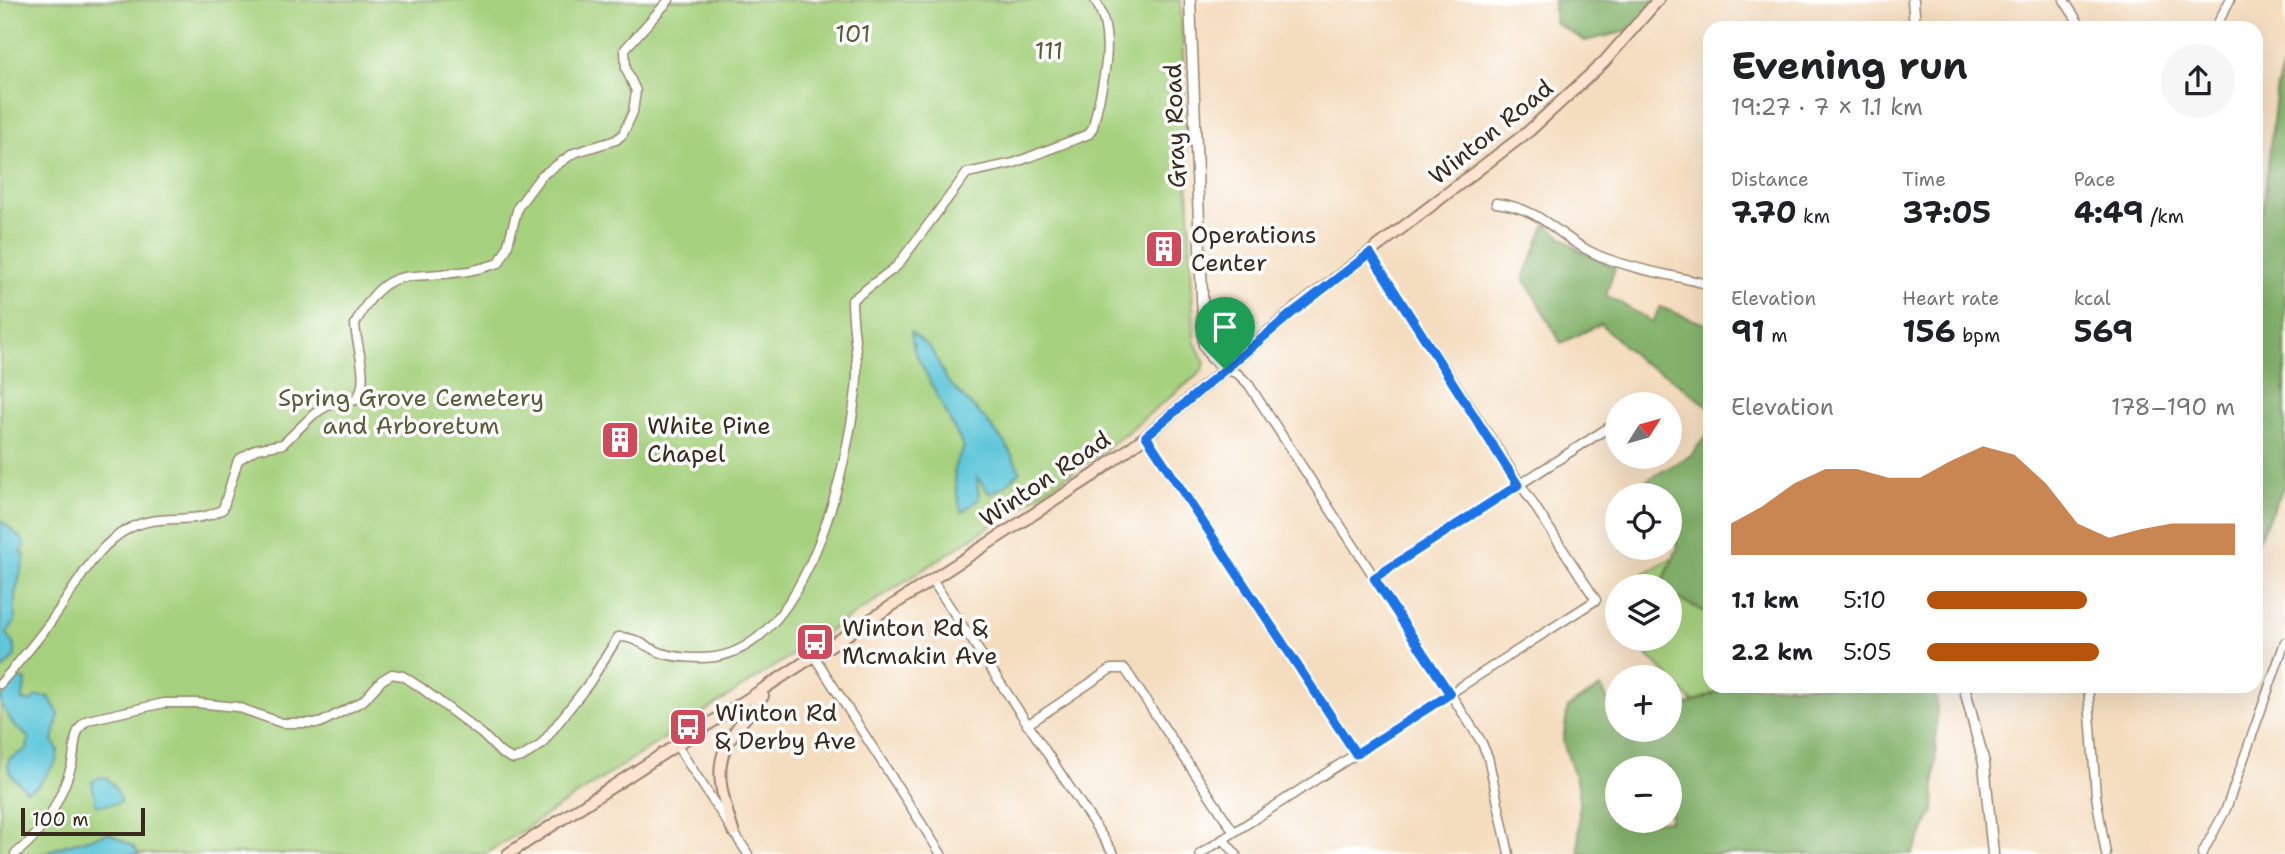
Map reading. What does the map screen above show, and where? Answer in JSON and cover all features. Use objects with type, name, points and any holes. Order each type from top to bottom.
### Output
[{"type":"main road","name":"Winton Road","points":[[513,853],[1094,475],[1146,436],[1370,253],[1529,131],[1575,91],[1658,0]]},
{"type":"main road","points":[[733,831],[720,791],[722,752],[728,739],[771,686]]},
{"type":"street","points":[[0,684],[43,632],[107,545],[129,528],[142,523],[212,515],[223,509],[238,460],[256,449],[283,444],[314,414],[327,406],[356,400],[362,393],[363,370],[355,324],[380,288],[393,279],[411,274],[459,273],[499,263],[507,248],[518,207],[541,176],[574,153],[616,140],[623,134],[633,112],[636,92],[626,69],[625,49],[668,0]]},
{"type":"street","points":[[15,854],[37,835],[56,804],[71,764],[76,735],[80,725],[88,720],[164,704],[197,703],[236,707],[282,723],[320,723],[363,701],[382,680],[393,674],[403,676],[420,687],[482,734],[501,753],[513,759],[522,757],[541,745],[590,682],[618,637],[628,636],[664,654],[688,657],[716,657],[750,645],[770,628],[802,580],[832,507],[857,389],[857,344],[852,300],[897,266],[938,206],[967,173],[1014,163],[1089,134],[1098,103],[1106,54],[1102,12],[1095,0]]},
{"type":"street","name":"Gray Road","points":[[1190,0],[1204,345],[1212,358],[1225,369]]},
{"type":"street","points":[[1913,0],[1914,21]]},
{"type":"street","points":[[2064,0],[2078,21]]},
{"type":"street","points":[[2219,21],[2230,0]]},
{"type":"street","points":[[1496,202],[1511,204],[1540,215],[1599,256],[1703,283]]},
{"type":"street","points":[[1200,854],[1596,600],[1518,485],[1370,253]]},
{"type":"street","points":[[1225,369],[1238,374],[1249,385],[1485,748],[1509,854]]},
{"type":"street","points":[[1374,578],[1605,430]]},
{"type":"street","points":[[1146,436],[1356,754]]},
{"type":"street","points":[[932,580],[1114,854]]},
{"type":"street","points":[[2202,854],[2227,809],[2285,642]]},
{"type":"street","points":[[814,656],[941,854]]},
{"type":"street","points":[[1027,725],[1111,669],[1125,669],[1234,832]]},
{"type":"street","points":[[1966,693],[1984,763],[1993,854]]},
{"type":"street","points":[[2089,693],[2096,796],[2106,854]]},
{"type":"street","points":[[677,746],[748,854]]},
{"type":"street","points":[[1223,839],[1236,854]]},
{"type":"green space","name":"Spring Grove Cemetery and Arboretum","points":[[0,0],[1181,0],[1194,340],[1205,363],[1201,372],[1095,458],[486,854],[0,854]]},
{"type":"green space","points":[[1554,0],[1658,0],[1632,30],[1585,41],[1554,22]]},
{"type":"green space","points":[[2285,58],[2285,484],[2263,530],[2263,210],[2277,86]]},
{"type":"green space","points":[[1546,224],[1577,249],[1615,268],[1606,295],[1653,322],[1660,307],[1703,323],[1703,403],[1667,375],[1642,363],[1601,324],[1561,343],[1524,278]]},
{"type":"green space","points":[[1703,440],[1703,611],[1682,601],[1682,574],[1666,574],[1672,560],[1682,560],[1682,483],[1642,483],[1666,469],[1682,469],[1682,460],[1691,455]]},
{"type":"green space","points":[[1669,560],[1673,560],[1666,574],[1643,574]]},
{"type":"green space","points":[[1682,601],[1703,611],[1703,693],[1716,693],[1693,702],[1682,691],[1682,665],[1657,665],[1644,651],[1682,651]]},
{"type":"green space","points":[[1601,687],[1605,695],[1605,742],[1682,742],[1682,707],[1716,693],[1934,693],[1937,701],[1934,811],[1912,854],[1579,854],[1579,789],[1563,742],[1568,707]]},
{"type":"water","points":[[911,332],[931,349],[948,382],[986,420],[1007,446],[1020,471],[1005,486],[990,494],[977,477],[979,499],[962,512],[956,489],[955,469],[956,461],[964,448],[914,350]]},
{"type":"water","points":[[0,520],[22,539],[25,547],[20,551],[25,555],[15,595],[15,622],[7,633],[15,647],[15,656],[1,671]]},
{"type":"water","points":[[19,678],[26,681],[22,700],[31,702],[36,696],[49,697],[59,714],[53,740],[58,750],[57,760],[38,786],[27,791],[13,777],[8,765],[9,759],[27,749],[29,738],[13,724],[0,702],[7,689]]},
{"type":"water","points":[[100,777],[107,778],[112,783],[120,803],[96,806],[92,782]]},
{"type":"water","points":[[108,833],[133,846],[139,854],[46,854],[57,848]]},
{"type":"place","name":"Operations Center","points":[[1164,249]]},
{"type":"place","name":"White Pine Chapel","points":[[620,440]]},
{"type":"place","name":"Winton Rd & Mcmakin Ave","points":[[815,642]]},
{"type":"place","name":"Winton Rd & Derby Ave","points":[[688,727]]},
{"type":"route","points":[[1370,253],[1518,485],[1374,578],[1450,694],[1356,754],[1146,436],[1225,369],[1370,253]]},
{"type":"park label","name":"101","points":[[853,34]]},
{"type":"park label","name":"111","points":[[1049,51]]}]
